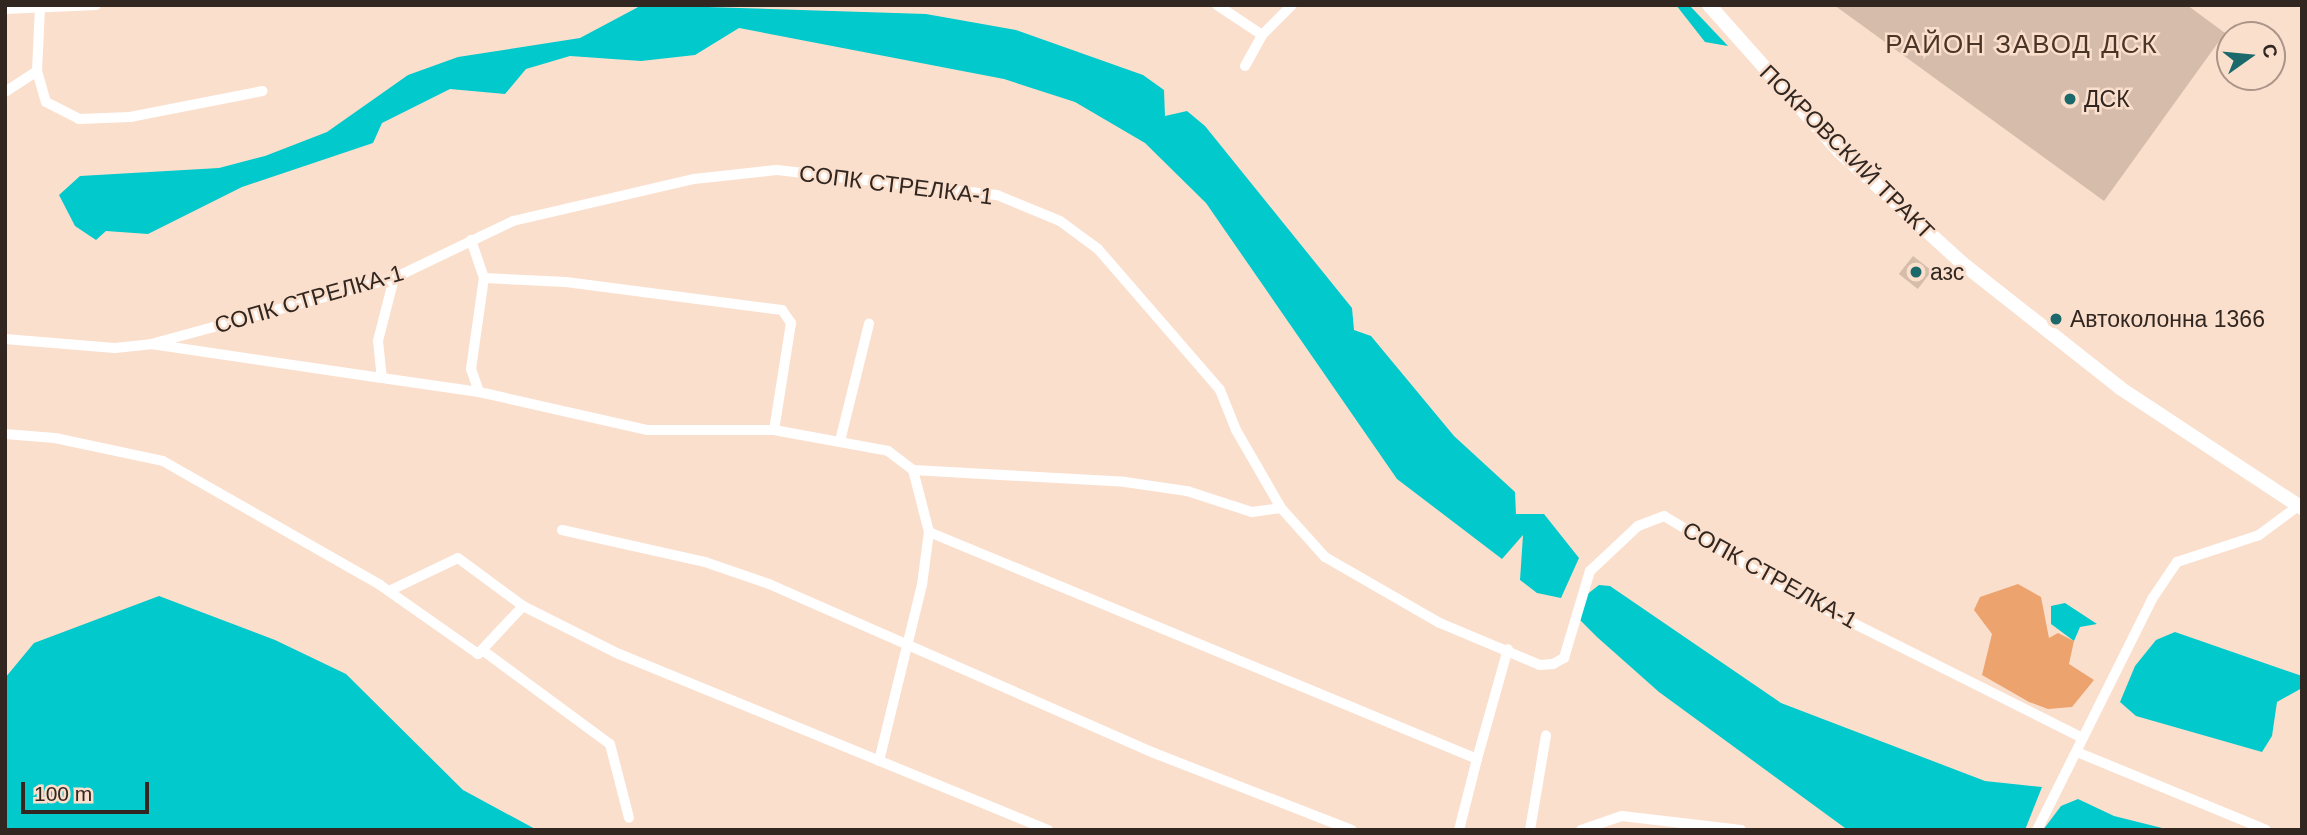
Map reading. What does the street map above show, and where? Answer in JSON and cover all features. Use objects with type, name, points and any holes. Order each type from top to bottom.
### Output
[{"type":"main road","name":"ПОКРОВСКИЙ ТРАКТ","points":[[1709,5],[1839,151],[1962,263],[2120,388],[2300,507]]},
{"type":"street","points":[[11,8],[96,5]]},
{"type":"street","points":[[1217,5],[1262,35]]},
{"type":"street","points":[[1245,66],[1262,35],[1292,5]]},
{"type":"street","points":[[40,8],[37,71],[46,102],[79,119],[130,117],[262,91]]},
{"type":"street","points":[[5,92],[37,71]]},
{"type":"street","name":"СОПК СТРЕЛКА-1","points":[[151,344],[394,278],[513,221],[738,172],[777,170],[997,195],[1060,221],[1098,249],[1220,390],[1236,430],[1281,508],[1336,564],[1440,624],[1508,649],[1540,665],[1563,658],[1590,571],[1638,526],[1664,516],[1791,592],[2083,738]]},
{"type":"street","points":[[471,240],[484,278],[471,369],[479,392]]},
{"type":"street","points":[[382,379],[378,341],[394,278]]},
{"type":"street","points":[[484,278],[566,282],[782,310],[791,323],[774,430]]},
{"type":"street","points":[[841,441],[869,324]]},
{"type":"street","points":[[5,339],[116,348],[151,344],[479,392],[648,430],[774,430],[841,441],[888,451],[913,470],[1125,482],[1200,494],[1252,512],[1281,508]]},
{"type":"street","points":[[5,434],[55,438],[163,461],[389,591],[478,654],[485,652],[523,606]]},
{"type":"street","points":[[879,761],[907,644],[929,532],[913,470]]},
{"type":"street","points":[[2037,830],[2177,562],[2259,535],[2300,507]]},
{"type":"street","points":[[562,530],[723,568],[907,644],[1154,752],[1352,830]]},
{"type":"street","points":[[929,532],[1477,759]]},
{"type":"street","points":[[389,591],[458,558],[523,606],[619,654],[1048,830]]},
{"type":"street","points":[[1459,830],[1508,649]]},
{"type":"street","points":[[485,652],[610,744],[629,818]]},
{"type":"street","points":[[1530,830],[1546,735]]},
{"type":"street","points":[[2077,752],[2266,830]]},
{"type":"street","points":[[1581,830],[1622,816],[1741,830]]},
{"type":"shaded area","points":[[2018,584],[2041,597],[2049,638],[2058,633],[2074,641],[2069,664],[2094,680],[2072,707],[2048,709],[2029,702],[1982,675],[1992,634],[1974,610],[1980,597]]},
{"type":"water","points":[[642,5],[926,14],[1016,30],[1143,75],[1164,90],[1165,116],[1187,111],[1205,126],[1352,308],[1354,330],[1371,336],[1454,436],[1515,492],[1516,514],[1544,514],[1579,558],[1561,598],[1537,593],[1520,580],[1523,535],[1502,559],[1397,479],[1206,203],[1145,143],[1075,102],[1004,79],[739,28],[695,55],[641,61],[570,56],[526,69],[505,94],[450,89],[382,123],[373,143],[242,187],[148,234],[106,231],[96,240],[75,226],[59,195],[80,176],[219,168],[265,156],[327,132],[408,75],[458,57],[580,38]]},
{"type":"water","points":[[1676,5],[1691,7],[1728,46],[1705,42]]},
{"type":"water","points":[[1599,585],[1610,586],[1781,703],[1985,781],[2042,787],[2025,830],[1845,828],[1659,692],[1597,637],[1580,620],[1585,596]]},
{"type":"water","points":[[159,596],[275,640],[346,674],[463,790],[537,830],[5,830],[5,678],[34,643]]},
{"type":"water","points":[[2065,603],[2097,624],[2080,627],[2074,641],[2051,624],[2051,606]]},
{"type":"water","points":[[2175,632],[2302,676],[2302,688],[2277,702],[2272,736],[2262,752],[2136,716],[2120,702],[2135,666],[2156,640]]},
{"type":"water","points":[[2078,799],[2114,816],[2170,830],[2043,830],[2061,806]]},
{"type":"building","name":"ДСК","points":[[1834,5],[2187,5],[2216,26],[2216,45],[2104,201]]},
{"type":"building","name":"азс","points":[[1913,256],[1932,271],[1918,289],[1899,274]]},
{"type":"place","name":"ДСК","points":[[2070,99]]},
{"type":"place","name":"азс","points":[[1916,272]]},
{"type":"place","name":"Автоколонна 1366","points":[[2056,319]]},
{"type":"district","name":"РАЙОН ЗАВОД ДСК","points":[[2022,45]]}]
